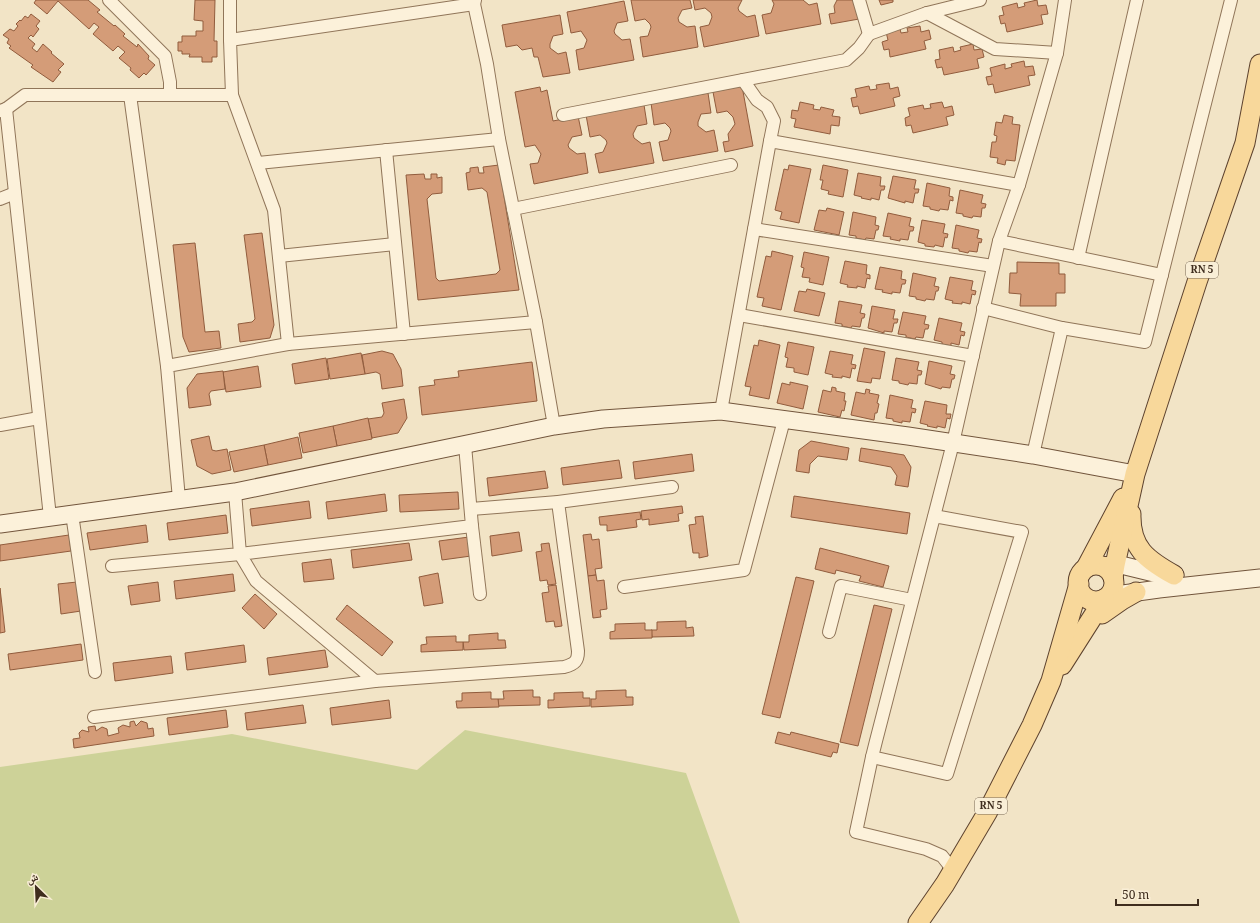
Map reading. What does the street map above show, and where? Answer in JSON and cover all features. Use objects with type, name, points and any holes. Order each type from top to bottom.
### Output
[{"type":"main road","name":"RN 5","points":[[1099,572],[1135,474],[1197,282],[1245,143],[1260,64]]},
{"type":"main road","name":"RN 5","points":[[918,923],[953,870],[987,813],[1032,725],[1099,572],[1135,474]]},
{"type":"main road","points":[[1135,474],[1131,515],[1133,535],[1137,545],[1148,560],[1174,575]]},
{"type":"main road","points":[[1099,572],[1114,587],[1106,598],[1093,600],[1087,598],[1083,595],[1099,572]]},
{"type":"main road","points":[[1085,630],[1108,608],[1136,592]]},
{"type":"main road","name":"RN 5","points":[[1051,681],[1106,598]]},
{"type":"street","points":[[110,0],[165,56],[170,82],[170,95]]},
{"type":"street","points":[[230,0],[232,95],[274,210],[288,344]]},
{"type":"street","points":[[859,0],[869,34]]},
{"type":"street","points":[[563,115],[846,60],[859,48],[869,34],[927,13],[980,0]]},
{"type":"street","points":[[953,870],[942,856],[926,849],[856,832],[872,757],[953,443],[999,241],[1019,185],[1057,53],[1065,0]]},
{"type":"street","points":[[1078,258],[1137,0]]},
{"type":"street","points":[[983,308],[1062,328],[1145,342],[1231,0]]},
{"type":"street","points":[[230,40],[475,2],[499,139],[536,322],[554,426]]},
{"type":"street","points":[[927,13],[995,50],[1057,53]]},
{"type":"street","points":[[721,411],[774,121],[767,107],[757,100],[742,80]]},
{"type":"street","points":[[50,517],[15,193],[3,110],[25,95],[232,95]]},
{"type":"street","points":[[130,95],[167,366],[179,499]]},
{"type":"street","points":[[258,163],[499,139]]},
{"type":"street","points":[[770,141],[1019,185]]},
{"type":"street","points":[[386,150],[404,334]]},
{"type":"street","points":[[513,209],[731,165]]},
{"type":"street","points":[[0,199],[15,193]]},
{"type":"street","points":[[754,229],[993,266]]},
{"type":"street","points":[[999,241],[1162,275]]},
{"type":"street","points":[[279,256],[395,244]]},
{"type":"street","points":[[738,315],[973,356]]},
{"type":"street","points":[[167,366],[288,344],[536,322]]},
{"type":"street","points":[[1033,455],[1062,328]]},
{"type":"street","points":[[0,524],[235,492],[554,426],[603,419],[721,411],[1033,455],[1135,474]]},
{"type":"street","points":[[0,425],[40,418]]},
{"type":"street","points":[[624,587],[744,570],[784,420]]},
{"type":"street","points":[[465,444],[480,594]]},
{"type":"street","points":[[471,509],[558,502],[672,487]]},
{"type":"street","points":[[235,492],[240,554],[256,581],[375,681]]},
{"type":"street","points":[[94,717],[375,681],[564,667],[573,665],[578,659],[578,650],[558,502]]},
{"type":"street","points":[[72,514],[95,672]]},
{"type":"street","points":[[872,757],[947,774],[1022,532],[934,516]]},
{"type":"street","points":[[112,566],[240,554],[472,526]]},
{"type":"street","points":[[1099,572],[1121,565],[1154,573],[1256,579]]},
{"type":"street","points":[[1106,598],[1172,587],[1256,579]]},
{"type":"street","points":[[829,632],[841,586],[912,600]]},
{"type":"green space","points":[[465,730],[686,773],[740,923],[0,923],[0,767],[232,734],[417,770]]},
{"type":"building","points":[[36,0],[88,0],[100,10],[97,12],[125,34],[123,36],[137,47],[138,44],[149,56],[148,59],[155,65],[146,75],[144,73],[139,78],[130,70],[131,68],[119,58],[125,52],[118,46],[113,51],[93,34],[99,27],[94,23],[89,29],[58,1],[47,14],[34,3]]},
{"type":"building","points":[[195,0],[215,0],[214,41],[217,41],[217,57],[212,57],[212,62],[202,62],[202,57],[189,57],[190,54],[182,54],[182,51],[178,51],[178,42],[182,42],[182,36],[196,36],[196,31],[203,31],[203,21],[194,20]]},
{"type":"building","points":[[631,0],[690,0],[692,8],[682,10],[678,18],[679,22],[687,27],[695,26],[698,47],[643,57],[640,37],[648,36],[651,27],[645,19],[635,21]]},
{"type":"building","points":[[693,0],[742,0],[738,8],[739,11],[747,17],[755,15],[759,36],[704,47],[700,27],[709,25],[712,17],[711,13],[705,8],[695,10]]},
{"type":"building","points":[[772,0],[803,0],[809,5],[817,3],[821,24],[766,34],[762,15],[771,13],[774,4]]},
{"type":"building","points":[[837,0],[855,0],[859,19],[831,24],[829,14],[835,13],[834,6]]},
{"type":"building","points":[[879,0],[893,0],[893,2],[881,5]]},
{"type":"building","points":[[1037,0],[1038,6],[1046,5],[1048,14],[1041,15],[1043,24],[1007,32],[1005,23],[1001,24],[999,16],[1004,15],[1002,7],[1017,3],[1018,8],[1025,6],[1024,3]]},
{"type":"building","points":[[624,1],[628,21],[617,23],[614,31],[615,34],[622,40],[630,39],[634,60],[579,70],[576,50],[584,48],[587,40],[581,31],[571,33],[567,12]]},
{"type":"building","points":[[31,14],[40,21],[36,26],[39,29],[33,37],[31,35],[28,38],[35,44],[32,48],[37,52],[43,44],[64,64],[58,70],[61,72],[53,82],[31,67],[33,65],[9,48],[11,46],[7,43],[9,39],[3,35],[10,29],[14,31],[18,26],[16,24],[20,20],[21,21],[25,16],[28,18]]},
{"type":"building","points":[[560,15],[563,34],[553,36],[550,48],[558,54],[566,52],[570,73],[543,77],[538,57],[534,57],[532,48],[522,50],[517,45],[506,47],[502,25]]},
{"type":"building","points":[[920,26],[921,32],[929,30],[931,39],[924,41],[926,49],[890,57],[889,49],[884,50],[882,42],[888,40],[886,32],[900,29],[901,33],[908,32],[907,28]]},
{"type":"building","points":[[973,44],[974,50],[982,49],[984,57],[977,59],[979,68],[944,75],[942,67],[937,68],[935,60],[940,59],[939,50],[953,47],[954,52],[961,50],[960,47]]},
{"type":"building","points":[[1024,61],[1025,67],[1033,66],[1035,75],[1028,76],[1030,85],[995,93],[993,84],[988,85],[986,77],[992,76],[990,68],[1005,64],[1005,69],[1012,67],[1011,64]]},
{"type":"building","points":[[889,83],[890,89],[898,87],[900,96],[893,98],[895,106],[860,114],[858,106],[853,107],[851,98],[857,97],[855,89],[869,86],[870,90],[877,89],[876,85]]},
{"type":"building","points":[[742,86],[753,146],[725,152],[723,142],[729,141],[728,134],[735,124],[733,117],[727,111],[717,113],[713,92]]},
{"type":"building","points":[[540,87],[541,92],[547,90],[553,121],[578,116],[582,135],[572,137],[568,145],[569,148],[577,154],[585,153],[588,173],[534,184],[530,164],[538,163],[541,154],[535,145],[525,147],[515,92]]},
{"type":"building","points":[[708,93],[711,113],[701,114],[698,126],[706,132],[714,130],[718,151],[663,161],[659,142],[668,140],[671,131],[665,123],[654,125],[651,103]]},
{"type":"building","points":[[800,102],[814,105],[813,109],[820,110],[821,107],[834,110],[832,116],[840,117],[839,126],[831,125],[830,134],[794,127],[796,119],[791,118],[792,110],[798,111]]},
{"type":"building","points":[[942,102],[944,108],[952,106],[954,115],[946,117],[948,125],[913,133],[911,125],[906,126],[905,118],[910,116],[908,108],[923,105],[924,109],[931,108],[930,104]]},
{"type":"building","points":[[644,105],[647,124],[637,126],[633,134],[634,138],[642,144],[650,142],[654,163],[599,173],[595,154],[603,152],[607,143],[606,140],[600,135],[590,137],[586,115]]},
{"type":"building","points":[[1004,115],[1013,117],[1012,124],[1020,125],[1015,161],[1006,160],[1005,165],[997,163],[998,158],[990,157],[992,142],[996,142],[997,136],[994,135],[996,122],[1002,123]]},
{"type":"building","points":[[499,165],[519,290],[418,300],[406,175],[424,174],[425,179],[431,179],[431,174],[437,174],[437,178],[442,177],[442,193],[432,194],[427,199],[436,278],[439,281],[496,274],[500,270],[487,192],[482,188],[468,190],[466,173],[470,172],[470,168],[478,167],[479,173],[484,173],[483,167]]},
{"type":"building","points":[[789,165],[811,169],[799,223],[780,219],[782,212],[775,210],[784,169],[788,170]]},
{"type":"building","points":[[823,165],[848,170],[843,197],[828,194],[829,191],[821,189],[823,180],[820,180]]},
{"type":"building","points":[[858,173],[881,177],[880,186],[885,186],[884,190],[881,190],[879,200],[861,198],[862,197],[854,195]]},
{"type":"building","points":[[893,176],[916,180],[914,189],[919,189],[918,193],[915,193],[913,203],[905,201],[905,203],[888,198]]},
{"type":"building","points":[[927,183],[950,188],[949,196],[953,197],[953,201],[950,200],[948,210],[940,209],[939,211],[923,206]]},
{"type":"building","points":[[960,190],[983,195],[981,203],[986,204],[985,208],[982,208],[981,217],[973,216],[972,218],[956,213]]},
{"type":"building","points":[[827,208],[844,212],[839,235],[814,230],[819,210],[826,211]]},
{"type":"building","points":[[853,212],[876,217],[875,225],[879,226],[878,230],[876,230],[874,239],[866,238],[865,240],[849,235]]},
{"type":"building","points":[[888,213],[911,218],[909,226],[914,227],[913,231],[910,231],[908,240],[900,239],[900,241],[890,239],[891,237],[883,236]]},
{"type":"building","points":[[922,220],[945,224],[943,233],[948,234],[947,238],[945,237],[943,247],[935,245],[934,247],[925,246],[925,244],[918,242]]},
{"type":"building","points":[[956,225],[979,230],[977,238],[982,239],[981,243],[979,242],[977,252],[969,251],[968,253],[952,248]]},
{"type":"building","points":[[262,233],[274,325],[270,338],[240,342],[238,324],[252,322],[255,319],[244,235]]},
{"type":"building","points":[[195,243],[205,332],[219,331],[221,348],[189,352],[183,337],[173,245]]},
{"type":"building","points":[[772,251],[793,256],[781,310],[762,306],[764,298],[757,297],[766,256],[771,257]]},
{"type":"building","points":[[804,252],[829,257],[823,285],[809,282],[810,278],[802,277],[804,268],[801,267]]},
{"type":"building","points":[[845,261],[867,265],[866,274],[870,275],[870,279],[867,278],[865,288],[857,286],[857,288],[847,287],[848,285],[840,283]]},
{"type":"building","points":[[1017,262],[1059,263],[1059,274],[1065,274],[1065,293],[1056,293],[1056,306],[1020,306],[1021,294],[1009,293],[1010,273],[1017,273]]},
{"type":"building","points":[[880,267],[902,271],[901,279],[906,280],[905,284],[902,284],[900,293],[892,292],[892,294],[882,292],[883,290],[875,289]]},
{"type":"building","points":[[913,273],[936,278],[934,286],[939,287],[938,291],[936,291],[934,300],[926,299],[925,301],[909,296]]},
{"type":"building","points":[[950,277],[973,281],[971,290],[976,291],[975,295],[972,294],[970,304],[962,302],[962,304],[952,303],[953,301],[945,299]]},
{"type":"building","points":[[807,289],[825,293],[819,316],[794,311],[799,291],[806,292]]},
{"type":"building","points":[[839,301],[862,305],[860,313],[865,314],[864,318],[862,318],[860,327],[852,326],[851,328],[835,323]]},
{"type":"building","points":[[872,306],[895,310],[893,319],[898,319],[897,323],[894,323],[892,332],[884,331],[884,333],[868,328]]},
{"type":"building","points":[[903,312],[926,316],[924,324],[929,325],[928,329],[925,329],[923,338],[916,337],[915,339],[906,337],[906,335],[898,334]]},
{"type":"building","points":[[939,318],[962,323],[960,331],[965,332],[964,336],[961,335],[959,345],[951,343],[951,346],[934,340]]},
{"type":"building","points":[[759,340],[780,345],[769,399],[749,395],[751,387],[745,386],[754,345],[758,346]]},
{"type":"building","points":[[788,342],[814,347],[808,375],[794,372],[794,368],[786,367],[788,358],[785,357]]},
{"type":"building","points":[[864,348],[885,352],[880,379],[872,378],[871,383],[857,381]]},
{"type":"building","points":[[382,351],[393,354],[401,369],[403,386],[382,389],[380,374],[376,372],[365,374],[362,355]]},
{"type":"building","points":[[830,351],[853,355],[851,364],[856,365],[855,369],[852,368],[850,378],[842,376],[842,378],[832,377],[833,375],[825,373]]},
{"type":"building","points":[[361,353],[365,374],[330,379],[327,359]]},
{"type":"building","points":[[326,358],[329,379],[295,384],[292,364]]},
{"type":"building","points":[[896,358],[919,362],[917,370],[922,371],[921,375],[918,375],[917,384],[909,383],[908,385],[892,380]]},
{"type":"building","points":[[929,361],[952,366],[950,374],[955,375],[954,379],[952,379],[950,388],[942,387],[941,389],[925,384]]},
{"type":"building","points":[[532,362],[537,401],[422,415],[419,387],[435,385],[434,380],[459,377],[458,371]]},
{"type":"building","points":[[258,366],[261,387],[226,392],[223,372]]},
{"type":"building","points":[[223,371],[225,389],[211,391],[209,394],[211,405],[189,408],[187,388],[197,374]]},
{"type":"building","points":[[790,382],[808,386],[803,409],[777,403],[782,383],[790,385]]},
{"type":"building","points":[[832,387],[836,388],[836,391],[845,393],[844,401],[846,401],[844,411],[842,410],[840,417],[818,412],[823,390],[831,392]]},
{"type":"building","points":[[866,389],[870,390],[869,393],[879,395],[877,403],[879,404],[874,420],[851,415],[856,392],[865,394]]},
{"type":"building","points":[[890,395],[913,400],[911,408],[916,409],[915,413],[912,412],[910,422],[902,421],[902,423],[886,418]]},
{"type":"building","points":[[404,399],[407,418],[398,433],[372,438],[368,419],[382,417],[384,413],[382,403]]},
{"type":"building","points":[[925,401],[947,405],[946,414],[951,414],[950,419],[947,418],[945,428],[927,426],[928,425],[920,423]]},
{"type":"building","points":[[368,418],[372,439],[337,446],[333,426]]},
{"type":"building","points":[[333,426],[337,446],[303,453],[299,433]]},
{"type":"building","points":[[209,436],[212,450],[216,451],[227,449],[231,470],[212,474],[197,466],[191,440]]},
{"type":"building","points":[[298,437],[302,458],[268,465],[264,445]]},
{"type":"building","points":[[811,441],[849,448],[847,460],[818,456],[810,464],[809,473],[796,471],[799,450]]},
{"type":"building","points":[[264,445],[268,465],[234,472],[229,452]]},
{"type":"building","points":[[861,448],[904,455],[911,467],[908,487],[895,485],[897,476],[891,467],[859,461]]},
{"type":"building","points":[[692,454],[694,471],[635,479],[633,462]]},
{"type":"building","points":[[619,460],[622,478],[563,485],[561,468]]},
{"type":"building","points":[[545,471],[548,488],[489,496],[487,478]]},
{"type":"building","points":[[458,492],[459,509],[400,512],[399,495]]},
{"type":"building","points":[[385,494],[387,511],[328,519],[326,502]]},
{"type":"building","points":[[794,496],[910,513],[907,534],[791,517]]},
{"type":"building","points":[[309,501],[311,518],[252,526],[250,509]]},
{"type":"building","points":[[682,506],[683,513],[678,514],[679,521],[649,525],[649,519],[642,520],[641,511]]},
{"type":"building","points":[[640,512],[641,519],[636,520],[637,527],[607,531],[607,525],[600,525],[599,517]]},
{"type":"building","points":[[226,515],[228,533],[169,540],[167,523]]},
{"type":"building","points":[[703,516],[708,556],[699,558],[699,553],[693,553],[689,525],[696,524],[695,517]]},
{"type":"building","points":[[146,525],[148,542],[90,550],[87,533]]},
{"type":"building","points":[[519,532],[522,551],[492,556],[490,536]]},
{"type":"building","points":[[591,534],[592,540],[599,539],[602,568],[595,569],[596,575],[588,576],[583,535]]},
{"type":"building","points":[[69,535],[71,551],[0,561],[0,545]]},
{"type":"building","points":[[469,537],[471,556],[442,560],[439,541]]},
{"type":"building","points":[[409,543],[412,560],[353,568],[351,550]]},
{"type":"building","points":[[549,543],[556,584],[548,585],[547,580],[540,581],[536,552],[542,551],[541,544]]},
{"type":"building","points":[[820,548],[889,566],[883,587],[859,581],[861,576],[836,570],[835,574],[815,569]]},
{"type":"building","points":[[331,559],[334,579],[304,582],[302,563]]},
{"type":"building","points":[[438,573],[443,603],[424,606],[419,577]]},
{"type":"building","points":[[233,574],[235,591],[176,599],[174,581]]},
{"type":"building","points":[[596,575],[597,581],[604,580],[607,609],[600,610],[601,617],[593,618],[588,576]]},
{"type":"building","points":[[796,577],[814,581],[780,718],[762,714]]},
{"type":"building","points":[[77,582],[81,611],[61,614],[58,584]]},
{"type":"building","points":[[158,582],[160,601],[131,605],[128,586]]},
{"type":"building","points":[[556,585],[562,626],[555,627],[554,621],[546,622],[542,593],[549,592],[548,586]]},
{"type":"building","points":[[0,588],[5,632],[0,633]]},
{"type":"building","points":[[255,594],[277,614],[264,629],[242,608]]},
{"type":"building","points":[[347,605],[393,642],[382,656],[336,619]]},
{"type":"building","points":[[874,605],[892,609],[858,746],[840,742]]},
{"type":"building","points":[[686,621],[686,628],[693,627],[694,636],[652,637],[651,630],[657,630],[657,622]]},
{"type":"building","points":[[645,623],[645,630],[652,630],[652,638],[610,639],[610,632],[615,631],[615,624]]},
{"type":"building","points":[[498,633],[498,640],[505,640],[506,648],[464,650],[463,642],[469,642],[469,635]]},
{"type":"building","points":[[456,636],[456,642],[463,642],[463,650],[421,652],[421,645],[427,644],[426,637]]},
{"type":"building","points":[[81,644],[83,660],[10,670],[8,654]]},
{"type":"building","points":[[244,645],[246,662],[187,670],[185,653]]},
{"type":"building","points":[[325,650],[328,667],[269,675],[267,658]]},
{"type":"building","points":[[171,656],[173,673],[115,681],[113,663]]},
{"type":"building","points":[[533,690],[533,697],[540,697],[540,705],[498,706],[498,699],[504,699],[503,691]]},
{"type":"building","points":[[626,690],[626,697],[633,697],[633,705],[591,707],[591,699],[596,699],[596,691]]},
{"type":"building","points":[[491,692],[491,699],[498,699],[499,707],[457,708],[456,701],[462,701],[462,693]]},
{"type":"building","points":[[583,692],[583,698],[590,698],[590,706],[548,708],[548,700],[554,700],[554,693]]},
{"type":"building","points":[[389,700],[391,718],[332,725],[330,708]]},
{"type":"building","points":[[303,705],[306,723],[247,730],[245,713]]},
{"type":"building","points":[[226,710],[228,727],[169,735],[167,718]]},
{"type":"building","points":[[134,721],[136,726],[141,721],[147,723],[148,729],[153,728],[154,736],[74,748],[73,739],[80,738],[79,733],[82,730],[89,732],[88,727],[95,726],[96,731],[102,727],[107,729],[108,736],[119,733],[118,728],[123,725],[130,727],[130,722]]},
{"type":"building","points":[[778,732],[790,735],[791,732],[839,744],[837,753],[833,752],[831,757],[775,743]]}]
